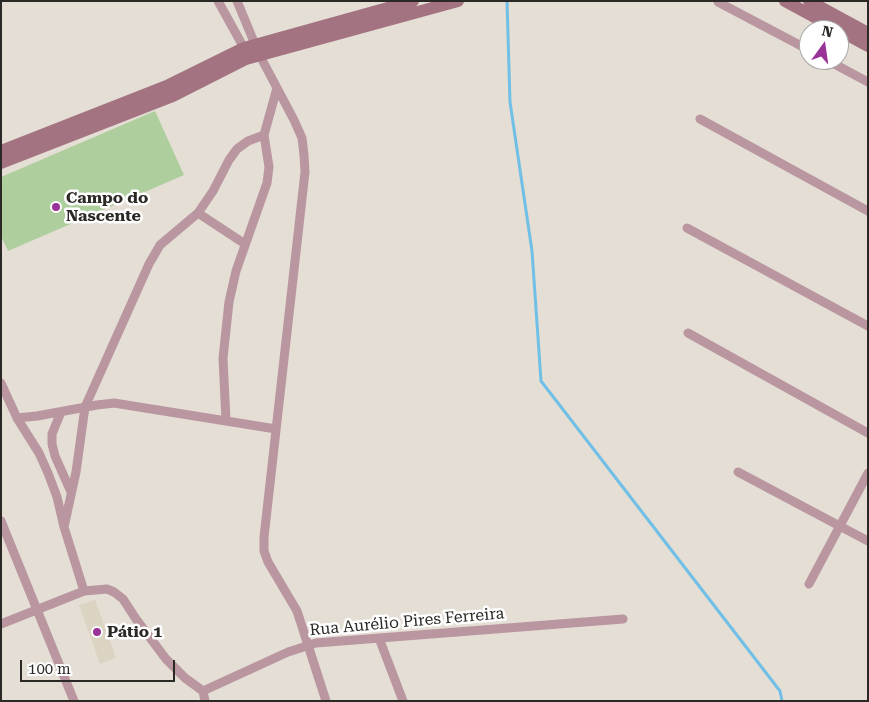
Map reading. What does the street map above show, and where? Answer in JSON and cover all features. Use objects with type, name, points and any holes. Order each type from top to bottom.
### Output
[{"type":"main road","points":[[1,151],[253,49],[413,1]]},
{"type":"main road","points":[[1,162],[173,96],[235,63],[253,49],[458,1]]},
{"type":"main road","points":[[785,1],[868,46]]},
{"type":"main road","points":[[809,1],[868,33]]},
{"type":"street","points":[[218,1],[253,49],[277,88],[302,138],[305,172],[264,537],[264,551],[268,562],[297,612],[326,701]]},
{"type":"street","points":[[236,1],[253,49]]},
{"type":"street","points":[[718,2],[799,45]]},
{"type":"street","points":[[846,70],[868,82]]},
{"type":"street","points":[[226,421],[223,358],[229,302],[236,271],[267,183],[269,168],[264,135],[277,88]]},
{"type":"street","points":[[700,119],[868,211]]},
{"type":"street","points":[[64,527],[85,407],[154,253],[160,245],[198,213],[237,149],[248,141],[264,135]]},
{"type":"street","points":[[198,213],[245,244]]},
{"type":"street","points":[[687,228],[868,326]]},
{"type":"street","points":[[688,333],[868,433]]},
{"type":"street","points":[[1,383],[17,418],[39,453],[48,473],[57,497],[64,527],[84,591]]},
{"type":"street","points":[[17,418],[114,404],[276,430]]},
{"type":"street","points":[[61,412],[52,434],[52,444],[55,456],[71,492]]},
{"type":"street","points":[[738,472],[868,541]]},
{"type":"street","points":[[809,584],[868,473]]},
{"type":"street","points":[[1,521],[74,701]]},
{"type":"street","points":[[1,624],[84,591],[107,590],[114,592],[124,599],[136,619],[166,659],[185,678],[202,691],[204,701]]},
{"type":"street","name":"Rua Aurélio Pires Ferreira","points":[[202,691],[288,652],[316,643],[623,619]]},
{"type":"street","points":[[379,638],[403,701]]},
{"type":"shaded area","name":"Pátio 1","points":[[95,600],[116,658],[100,664],[79,605]]},
{"type":"green space","name":"Campo do Nascente","points":[[155,111],[184,175],[8,251],[1,236],[1,177]]},
{"type":"waterway","points":[[507,1],[510,102],[532,251],[541,381],[780,691],[782,701]]},
{"type":"place","name":"Campo do Nascente","points":[[56,207]]},
{"type":"place","name":"Pátio 1","points":[[97,632]]}]
